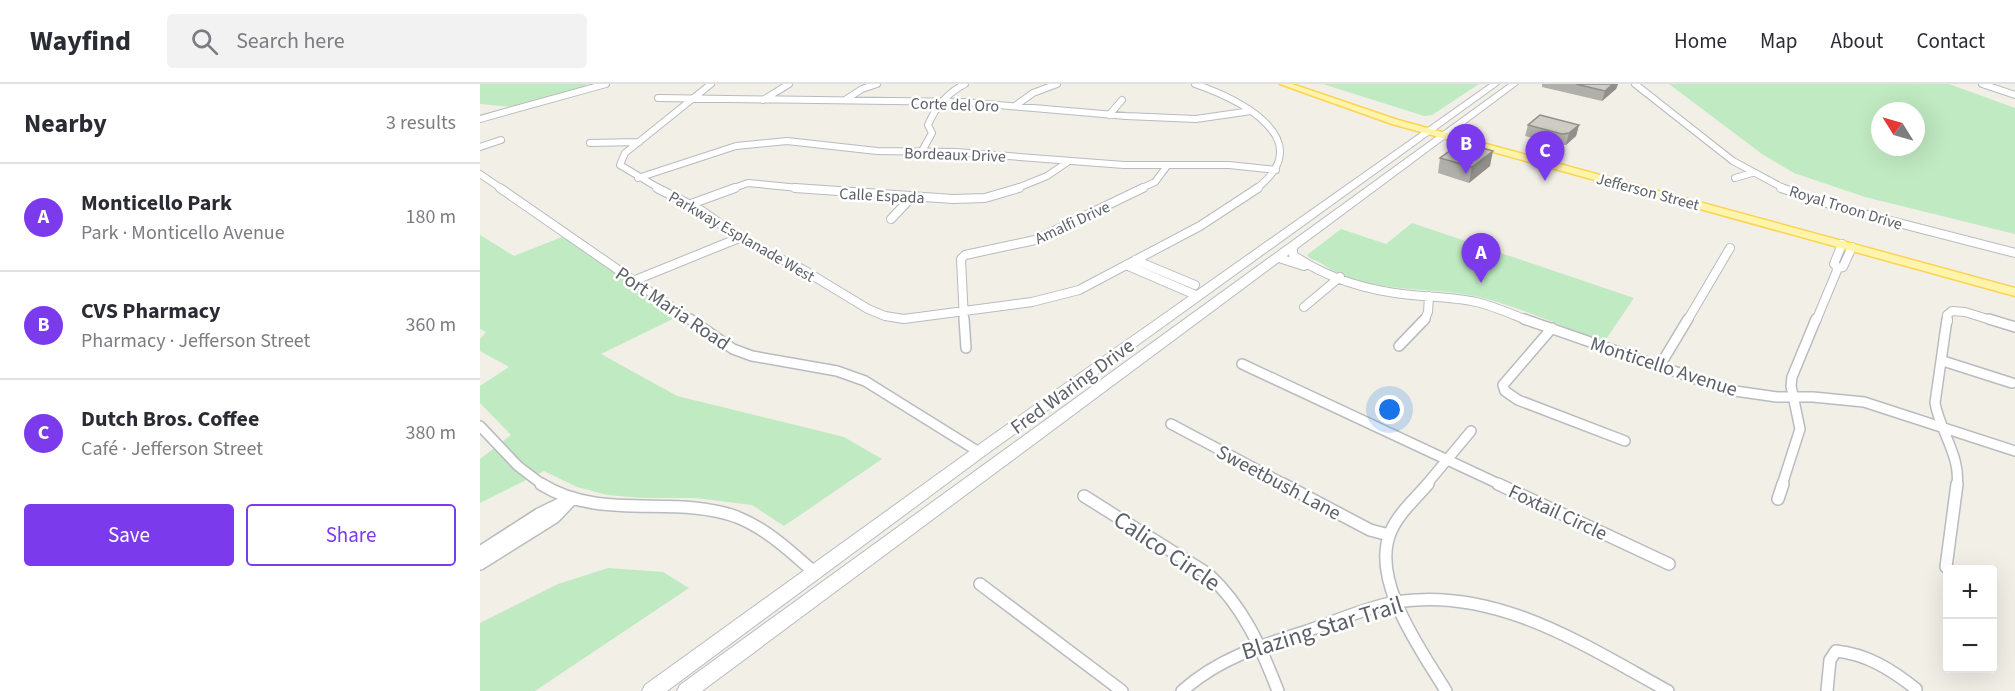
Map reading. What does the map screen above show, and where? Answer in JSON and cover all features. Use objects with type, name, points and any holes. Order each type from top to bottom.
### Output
[{"type":"main road","name":"Jefferson Street","points":[[1284,84],[1351,109],[1432,128]]},
{"type":"main road","name":"Jefferson Street","points":[[1303,84],[1526,158],[2015,292]]},
{"type":"main road","name":"Fred Waring Drive","points":[[652,691],[1200,290],[1306,219],[1495,84]]},
{"type":"main road","name":"Fred Waring Drive","points":[[687,691],[1514,84]]},
{"type":"main road","name":"Jefferson Street","points":[[1448,133],[1587,166],[2015,282]]},
{"type":"main road","points":[[1526,158],[1582,169],[1587,166]]},
{"type":"main road","points":[[1358,198],[1352,195],[1353,192],[1372,175],[1372,171]]},
{"type":"main road","points":[[1643,190],[1650,188],[1777,218]]},
{"type":"main road","points":[[1279,258],[1273,255],[1274,250],[1298,231],[1306,219]]},
{"type":"main road","points":[[1847,245],[1845,242],[1991,276]]},
{"type":"main road","points":[[1161,343],[1183,319],[1210,297],[1200,290]]},
{"type":"street","points":[[480,119],[606,84]]},
{"type":"street","name":"Parkway Esplanade West","points":[[711,84],[625,153],[620,165],[638,178],[691,204],[739,238],[802,269],[858,304],[885,316],[922,318],[1041,301],[1097,283],[1135,260],[1212,220],[1260,186],[1276,170]]},
{"type":"street","points":[[763,100],[789,84]]},
{"type":"street","points":[[845,100],[854,93],[877,84]]},
{"type":"street","points":[[922,151],[932,134],[928,125],[940,102],[947,93],[965,84]]},
{"type":"street","points":[[1015,106],[1033,93],[1057,84]]},
{"type":"street","points":[[1195,84],[1231,97],[1251,111],[1276,134],[1282,152],[1276,170]]},
{"type":"street","name":"Royal Troon Drive","points":[[1635,84],[1732,161],[1778,187],[1848,210],[2015,253]]},
{"type":"street","points":[[1982,84],[2015,95]]},
{"type":"street","name":"Corte del Oro","points":[[658,98],[940,102],[1196,120],[1251,111]]},
{"type":"street","points":[[1109,115],[1122,100]]},
{"type":"street","points":[[480,147],[501,140]]},
{"type":"street","name":"Bordeaux Drive","points":[[638,178],[717,151],[763,142],[787,141],[877,151],[956,152],[1167,166],[1239,165],[1276,170]]},
{"type":"street","points":[[590,142],[639,142]]},
{"type":"street","name":"Calle Espada","points":[[691,204],[748,183],[812,191],[968,200],[1004,194],[1056,171],[1069,161]]},
{"type":"street","name":"Amalfi Drive","points":[[965,312],[961,259],[965,255],[1035,240],[1155,182],[1167,166]]},
{"type":"street","points":[[1735,178],[1752,173]]},
{"type":"street","name":"Port Maria Road","points":[[480,174],[734,349],[752,356],[837,371],[865,381],[979,452]]},
{"type":"street","points":[[891,219],[912,197]]},
{"type":"street","points":[[633,281],[739,238]]},
{"type":"street","points":[[1778,499],[1798,438],[1798,415],[1791,386],[1792,377],[1838,268],[1843,267],[1847,245]]},
{"type":"street","name":"Monticello Avenue","points":[[1293,248],[1293,255],[1315,268]]},
{"type":"street","points":[[1659,367],[1730,248]]},
{"type":"street","name":"Monticello Avenue","points":[[1279,258],[1385,292],[1477,302],[1728,390],[1777,397],[1838,398],[1864,402],[2015,451]]},
{"type":"street","points":[[1135,260],[1200,290]]},
{"type":"street","points":[[1126,265],[1200,290]]},
{"type":"street","points":[[1304,307],[1340,277]]},
{"type":"street","points":[[1399,346],[1421,326],[1431,306],[1430,296]]},
{"type":"street","points":[[1946,565],[1959,472],[1941,426],[1935,403],[1948,324],[1947,315],[1952,311],[1965,312],[2015,327]]},
{"type":"street","points":[[965,312],[966,348]]},
{"type":"street","points":[[1552,328],[1506,381],[1503,388],[1518,400],[1625,441]]},
{"type":"street","points":[[1942,361],[2012,383]]},
{"type":"street","name":"Foxtail Circle","points":[[1242,364],[1669,564]]},
{"type":"street","name":"Sweetbush Lane","points":[[1171,424],[1370,530],[1389,535]]},
{"type":"street","points":[[480,426],[533,479],[573,498],[601,505],[717,511],[739,518],[756,527],[815,573]]},
{"type":"street","points":[[1446,691],[1397,602],[1386,574],[1389,535],[1403,514],[1471,431]]},
{"type":"street","name":"Calico Circle","points":[[1084,496],[1208,574],[1225,588],[1237,604],[1259,645],[1278,691]]},
{"type":"street","points":[[480,552],[539,514],[573,498]]},
{"type":"street","points":[[480,564],[555,517],[573,498]]},
{"type":"street","points":[[980,584],[1122,691]]},
{"type":"street","name":"Blazing Star Trail","points":[[1182,691],[1194,679],[1218,662],[1259,645],[1397,602],[1433,598],[1473,601],[1513,612],[1547,627],[1668,691]]},
{"type":"street","points":[[1827,691],[1830,660],[1836,651],[1856,655],[1891,670],[1916,689]]},
{"type":"green space","points":[[480,84],[586,84],[582,91],[522,108],[480,104]]},
{"type":"green space","points":[[1323,84],[1479,84],[1432,115],[1424,116]]},
{"type":"green space","points":[[1669,84],[1949,84],[2015,108],[2015,234],[1865,197],[1794,173],[1762,154]]},
{"type":"green space","points":[[1412,223],[1634,298],[1604,342],[1531,313],[1487,299],[1445,292],[1381,286],[1360,281],[1340,274],[1307,255],[1341,229],[1386,244]]},
{"type":"green space","points":[[480,235],[514,256],[567,235],[683,314],[601,354],[677,396],[844,437],[882,459],[784,526],[752,505],[696,498],[642,498],[608,495],[577,487],[544,471],[480,503],[480,459],[511,435],[480,403],[480,386],[509,367],[480,351],[480,339],[486,332],[480,329]]},
{"type":"green space","points":[[608,568],[663,572],[689,588],[535,691],[480,691],[480,623],[558,584]]},
{"type":"building","points":[[1576,84],[1613,84],[1605,91]]},
{"type":"building","points":[[1540,115],[1579,125],[1569,133],[1562,134],[1528,125]]},
{"type":"building","points":[[1462,142],[1493,151],[1472,167],[1440,158]]},
{"type":"place","name":"CVS Pharmacy","points":[[1466,174]]},
{"type":"place","name":"Dutch Bros. Coffee","points":[[1545,181]]},
{"type":"place","name":"Monticello Park","points":[[1481,283]]}]
